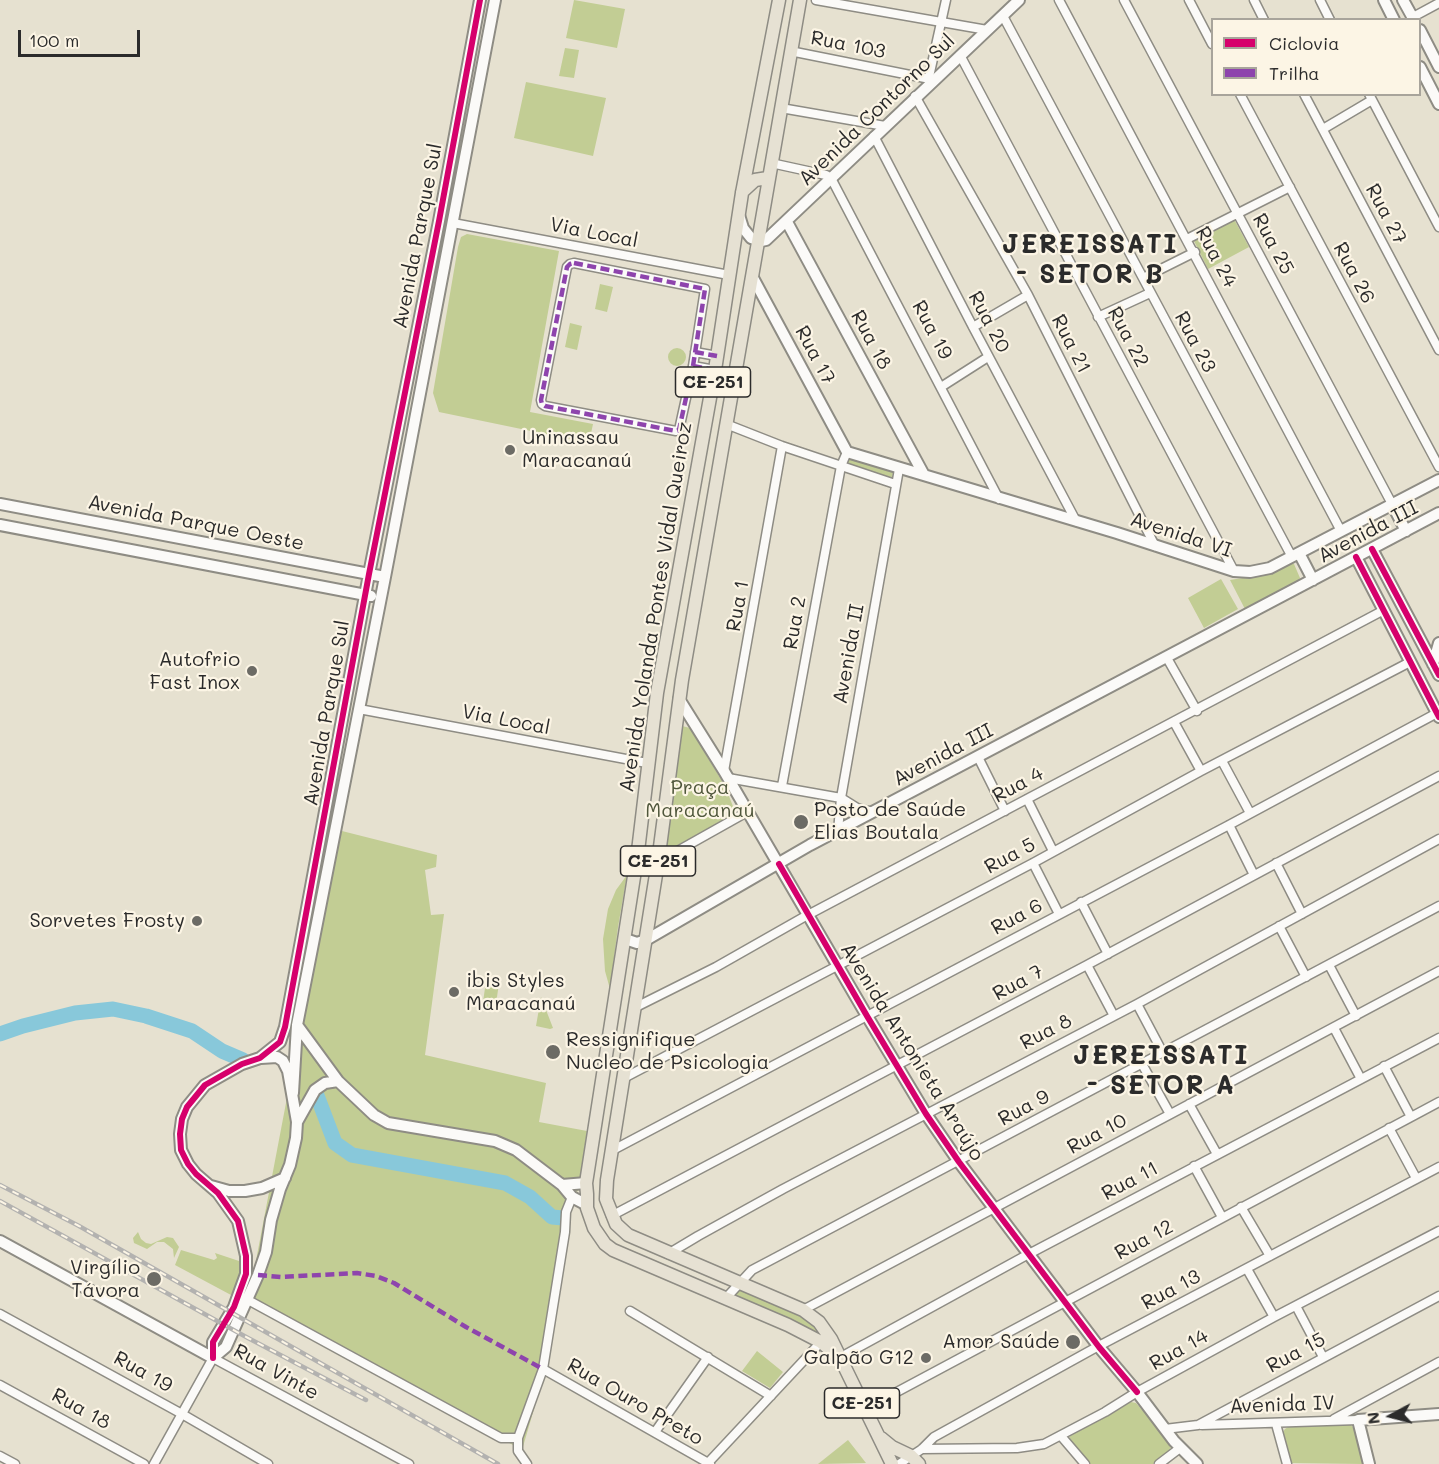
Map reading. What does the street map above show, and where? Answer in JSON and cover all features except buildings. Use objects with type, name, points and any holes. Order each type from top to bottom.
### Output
[{"type":"main road","name":"Avenida Yolanda Pontes Vidal Queiroz","points":[[779,0],[742,193],[715,370],[657,693],[638,850],[586,1183],[587,1205],[594,1228],[605,1244],[821,1342],[839,1358]]},
{"type":"main road","name":"Avenida Yolanda Pontes Vidal Queiroz","points":[[613,1150],[658,862],[679,699],[800,0]]},
{"type":"main road","points":[[742,193],[755,180],[768,178]]},
{"type":"main road","points":[[682,562],[701,565]]},
{"type":"main road","points":[[677,587],[697,591]]},
{"type":"main road","points":[[602,1089],[612,1093],[622,1087]]},
{"type":"main road","name":"CE-251","points":[[611,1216],[606,1199],[606,1189],[613,1150]]},
{"type":"main road","name":"Avenida Yolanda Pontes Vidal Queiroz","points":[[611,1216],[628,1235],[812,1315],[828,1332],[885,1450],[907,1460]]},
{"type":"main road","points":[[749,1308],[756,1289]]},
{"type":"main road","name":"CE-251","points":[[874,1430],[907,1460]]},
{"type":"street","name":"Avenida Parque Sul","points":[[260,1058],[280,1042],[285,1027],[365,594],[480,0]]},
{"type":"street","name":"Avenida Parque Sul","points":[[293,1093],[297,1025],[495,0]]},
{"type":"street","points":[[816,0],[987,30]]},
{"type":"street","points":[[932,78],[946,0]]},
{"type":"street","name":"Avenida Contorno Sul","points":[[757,240],[766,240],[787,222],[932,78],[1019,0]]},
{"type":"street","name":"Rua 24","points":[[1059,0],[1195,252],[1341,531]]},
{"type":"street","name":"Rua 25","points":[[1124,0],[1392,504]]},
{"type":"street","points":[[1189,0],[1211,42]]},
{"type":"street","points":[[1254,0],[1263,18]]},
{"type":"street","points":[[1320,0],[1329,18]]},
{"type":"street","points":[[1384,0],[1393,18]]},
{"type":"street","points":[[1403,0],[1413,18],[1439,3]]},
{"type":"street","name":"Rua 23","points":[[1003,16],[1150,293],[1295,555]]},
{"type":"street","points":[[1421,34],[1439,67]]},
{"type":"street","name":"Rua 103","points":[[790,51],[932,78]]},
{"type":"street","name":"Rua 22","points":[[960,55],[1234,571]]},
{"type":"street","points":[[1421,71],[1438,102]]},
{"type":"street","name":"Rua 21","points":[[915,96],[1028,295],[1156,547]]},
{"type":"street","name":"Rua 26","points":[[1241,96],[1439,468]]},
{"type":"street","name":"Rua 27","points":[[1305,96],[1439,350]]},
{"type":"street","points":[[1323,129],[1371,97],[1439,227]]},
{"type":"street","points":[[781,108],[885,126]]},
{"type":"street","name":"Rua 20","points":[[874,136],[1076,521]]},
{"type":"street","points":[[771,163],[831,178]]},
{"type":"street","name":"Rua 19","points":[[831,178],[999,498]]},
{"type":"street","points":[[1187,239],[1290,187]]},
{"type":"street","points":[[739,211],[740,222],[746,233],[757,240]]},
{"type":"street","name":"Rua 18","points":[[787,222],[924,475]]},
{"type":"street","name":"Via Local","points":[[453,223],[729,275]]},
{"type":"street","points":[[1143,278],[1195,252]]},
{"type":"street","points":[[574,263],[705,289],[693,366],[681,427],[676,431],[545,406],[541,400],[567,267],[574,263]]},
{"type":"street","name":"Rua 17","points":[[752,276],[847,452]]},
{"type":"street","points":[[1098,317],[1150,293]]},
{"type":"street","points":[[973,327],[1028,295]]},
{"type":"street","points":[[695,352],[717,356]]},
{"type":"street","points":[[942,387],[988,357]]},
{"type":"street","points":[[693,366],[715,370]]},
{"type":"street","points":[[726,424],[782,446],[895,484]]},
{"type":"street","name":"Rua 1","points":[[726,775],[782,446]]},
{"type":"street","name":"Avenida VI","points":[[847,452],[1234,571],[1260,571],[1270,568],[1439,480]]},
{"type":"street","name":"Rua 2","points":[[782,786],[840,466],[847,452]]},
{"type":"street","name":"Avenida II","points":[[838,831],[841,798],[899,469]]},
{"type":"street","name":"Avenida Parque Oeste","points":[[0,504],[385,577]]},
{"type":"street","points":[[1392,504],[1406,531]]},
{"type":"street","name":"Avenida III","points":[[646,940],[873,812],[1439,513]]},
{"type":"street","name":"Avenida Parque Oeste","points":[[0,525],[381,598]]},
{"type":"street","points":[[1372,549],[1439,675]]},
{"type":"street","points":[[1295,555],[1313,580]]},
{"type":"street","points":[[1356,557],[1438,715]]},
{"type":"street","name":"Rua 4","points":[[636,1007],[716,967],[809,915],[1384,610]]},
{"type":"street","points":[[1433,664],[1439,643]]},
{"type":"street","points":[[1167,658],[1197,711]]},
{"type":"street","name":"Rua 5","points":[[622,1087],[838,965],[1410,662]]},
{"type":"street","name":"Avenida Antonieta Araújo","points":[[679,699],[926,1114],[993,1208],[1099,1347],[1180,1448],[1197,1464]]},
{"type":"street","name":"Via Local","points":[[359,709],[647,763]]},
{"type":"street","name":"Rua 6","points":[[613,1150],[1438,715]]},
{"type":"street","points":[[1174,722],[1201,771]]},
{"type":"street","points":[[978,756],[1005,811]]},
{"type":"street","points":[[1222,761],[1251,813]]},
{"type":"street","points":[[726,775],[841,798],[856,808],[873,812]]},
{"type":"street","name":"Rua 7","points":[[611,1216],[1108,954],[1439,776]]},
{"type":"street","points":[[1027,799],[1053,851]]},
{"type":"street","points":[[658,862],[747,812]]},
{"type":"street","points":[[1228,825],[1254,875]]},
{"type":"street","name":"Rua 8","points":[[668,1254],[773,1194],[1137,1004],[1439,839]]},
{"type":"street","points":[[1032,863],[1059,914]]},
{"type":"street","points":[[1276,863],[1302,914]]},
{"type":"street","points":[[1081,902],[1108,954]]},
{"type":"street","name":"Rua 9","points":[[726,1298],[752,1270],[1439,906]]},
{"type":"street","points":[[1279,926],[1306,977]]},
{"type":"street","points":[[625,939],[633,943],[646,940]]},
{"type":"street","points":[[1087,965],[1114,1016]]},
{"type":"street","points":[[1329,965],[1356,1016]]},
{"type":"street","name":"Rua 10","points":[[803,1310],[1439,971]]},
{"type":"street","points":[[1137,1004],[1163,1053]]},
{"type":"street","points":[[297,1025],[338,1081],[374,1115],[388,1123],[454,1136],[495,1141],[516,1150],[562,1185],[572,1197],[587,1205]]},
{"type":"street","points":[[1334,1028],[1361,1079]]},
{"type":"street","name":"Rua 11","points":[[839,1358],[1194,1166],[1439,1038]]},
{"type":"street","name":"Avenida Parque Sul","points":[[277,1057],[283,1060],[288,1071],[293,1093],[297,1122],[294,1147],[271,1220],[266,1252],[248,1300],[225,1347],[213,1358],[213,1342],[234,1307],[246,1274],[246,1265],[238,1221],[226,1202],[192,1169],[181,1150],[180,1134],[184,1113],[196,1094],[205,1085],[242,1064],[260,1058],[277,1057]]},
{"type":"street","points":[[1142,1064],[1170,1114]]},
{"type":"street","points":[[1384,1066],[1411,1117]]},
{"type":"street","points":[[297,1122],[315,1090],[325,1083],[338,1081]]},
{"type":"street","name":"Rua 12","points":[[865,1409],[1439,1102]]},
{"type":"street","points":[[1189,1104],[1217,1154]]},
{"type":"street","points":[[1389,1128],[1416,1178]]},
{"type":"street","points":[[1194,1166],[1222,1217]]},
{"type":"street","name":"Rua 13","points":[[907,1460],[934,1437],[1416,1178],[1439,1168]]},
{"type":"street","points":[[208,1185],[229,1191],[245,1191],[262,1188],[285,1178]]},
{"type":"street","points":[[562,1185],[586,1183]]},
{"type":"street","points":[[526,1464],[518,1451],[518,1438],[543,1369],[566,1212],[572,1197]]},
{"type":"street","points":[[1241,1207],[1270,1257]]},
{"type":"street","name":"Rua 14","points":[[907,1460],[1028,1448],[1044,1444],[1274,1317],[1439,1231]]},
{"type":"street","name":"Rua Vinte","points":[[0,1240],[409,1464]]},
{"type":"street","points":[[1247,1269],[1274,1317]]},
{"type":"street","name":"Rua 15","points":[[1165,1429],[1198,1425],[1439,1296]]},
{"type":"street","points":[[248,1300],[501,1438],[518,1438]]},
{"type":"street","points":[[1296,1306],[1323,1357]]},
{"type":"street","points":[[630,1311],[771,1396]]},
{"type":"street","name":"Rua 19","points":[[0,1314],[268,1464]]},
{"type":"street","points":[[708,1464],[821,1342]]},
{"type":"street","points":[[655,1432],[708,1357]]},
{"type":"street","points":[[154,1464],[213,1358]]},
{"type":"street","points":[[1332,1420],[1439,1362]]},
{"type":"street","name":"Rua Ouro Preto","points":[[543,1369],[708,1464]]},
{"type":"street","name":"Rua 18","points":[[0,1385],[144,1464]]},
{"type":"street","name":"Avenida IV","points":[[1198,1425],[1276,1424],[1439,1414]]},
{"type":"street","points":[[1358,1420],[1369,1464]]},
{"type":"street","points":[[1276,1424],[1287,1464]]},
{"type":"street","points":[[1061,1436],[1085,1464]]},
{"type":"street","points":[[1159,1464],[1180,1448]]},
{"type":"street","points":[[0,1456],[15,1464]]},
{"type":"green space","points":[[574,0],[625,9],[617,48],[566,38]]},
{"type":"green space","points":[[565,48],[579,50],[574,78],[559,76]]},
{"type":"green space","points":[[526,82],[606,98],[593,156],[514,138]]},
{"type":"green space","points":[[1234,219],[1249,247],[1208,269],[1194,241]]},
{"type":"green space","points":[[467,234],[559,251],[530,412],[593,424],[589,443],[439,412],[433,393],[458,247],[461,237]]},
{"type":"green space","points":[[600,284],[613,287],[607,312],[595,309]]},
{"type":"green space","points":[[570,323],[582,326],[577,350],[565,347]]},
{"type":"green space","points":[[677,348],[683,351],[686,357],[683,363],[677,366],[671,363],[668,357],[671,351]]},
{"type":"green space","points":[[849,456],[894,469],[891,481],[845,463]]},
{"type":"green space","points":[[1292,563],[1300,578],[1298,584],[1246,611],[1230,580],[1267,574]]},
{"type":"green space","points":[[1221,579],[1238,609],[1204,628],[1188,598]]},
{"type":"green space","name":"Praça Maracanaú","points":[[682,726],[690,728],[725,786],[736,814],[668,848],[667,844]]},
{"type":"green space","points":[[338,830],[437,855],[436,867],[425,870],[431,915],[444,914],[425,1055],[546,1083],[539,1122],[587,1131],[578,1191],[570,1195],[546,1368],[522,1450],[246,1298],[254,1271]]},
{"type":"green space","points":[[627,875],[610,989],[605,971],[603,939],[608,909],[616,890]]},
{"type":"green space","points":[[486,981],[499,983],[495,1011],[482,1009]]},
{"type":"green space","points":[[541,997],[553,1028],[550,1029],[536,1026]]},
{"type":"green space","points":[[138,1232],[141,1239],[151,1244],[167,1237],[173,1238],[179,1247],[174,1258],[173,1249],[164,1242],[157,1242],[147,1249],[134,1243],[133,1238]]},
{"type":"green space","points":[[181,1250],[214,1260],[217,1258],[215,1253],[239,1261],[239,1279],[231,1295],[175,1265]]},
{"type":"green space","points":[[733,1287],[804,1307],[833,1348],[729,1296]]},
{"type":"green space","points":[[757,1351],[783,1372],[770,1388],[742,1371]]},
{"type":"green space","points":[[1131,1402],[1136,1403],[1169,1441],[1170,1450],[1153,1464],[1088,1464],[1069,1442],[1070,1434]]},
{"type":"green space","points":[[1346,1423],[1355,1430],[1363,1464],[1291,1463],[1283,1432],[1285,1429]]},
{"type":"green space","points":[[848,1440],[866,1463],[818,1464]]},
{"type":"waterway","points":[[0,1034],[75,1013],[113,1009],[146,1016],[192,1031],[222,1051],[243,1060]]},
{"type":"waterway","points":[[316,1093],[335,1143],[352,1155],[505,1183],[530,1197],[552,1217],[563,1218]]},
{"type":"railway","points":[[0,1185],[79,1226],[498,1464]]},
{"type":"railway","points":[[0,1201],[248,1338],[366,1400]]},
{"type":"marked path","points":[[574,263],[705,289],[693,366],[679,430],[542,404],[567,267],[574,263]]},
{"type":"marked path","points":[[695,352],[717,356]]},
{"type":"marked path","points":[[693,366],[715,370]]},
{"type":"marked path","points":[[258,1275],[281,1277],[357,1273],[376,1276],[394,1283],[466,1327],[543,1369]]},
{"type":"cycle path","points":[[213,1358],[213,1342],[234,1307],[246,1274],[246,1256],[238,1221],[218,1193],[196,1174],[181,1150],[182,1119],[187,1107],[205,1085],[242,1064],[260,1058],[280,1042],[285,1027],[369,574],[480,0]]},
{"type":"cycle path","points":[[1372,549],[1439,675]]},
{"type":"cycle path","points":[[1356,557],[1439,717]]},
{"type":"cycle path","points":[[779,864],[926,1114],[959,1162],[1099,1347],[1137,1392]]},
{"type":"place","name":"Uninassau Maracanaú","points":[[510,450]]},
{"type":"place","name":"Autofrio Fast Inox","points":[[252,671]]},
{"type":"place","name":"Posto de Saúde Elias Boutala","points":[[801,822]]},
{"type":"place","name":"Sorvetes Frosty","points":[[197,921]]},
{"type":"place","name":"ibis Styles Maracanaú","points":[[454,992]]},
{"type":"place","name":"Ressignifique Nucleo de Psicologia","points":[[553,1052]]},
{"type":"place","name":"Virgílio Távora","points":[[154,1279]]},
{"type":"place","name":"Amor Saúde","points":[[1073,1342]]},
{"type":"place","name":"Galpão G12","points":[[926,1358]]},
{"type":"district","name":"JEREISSATI - SETOR B","points":[[1090,260]]},
{"type":"district","name":"JEREISSATI - SETOR A","points":[[1161,1071]]}]
